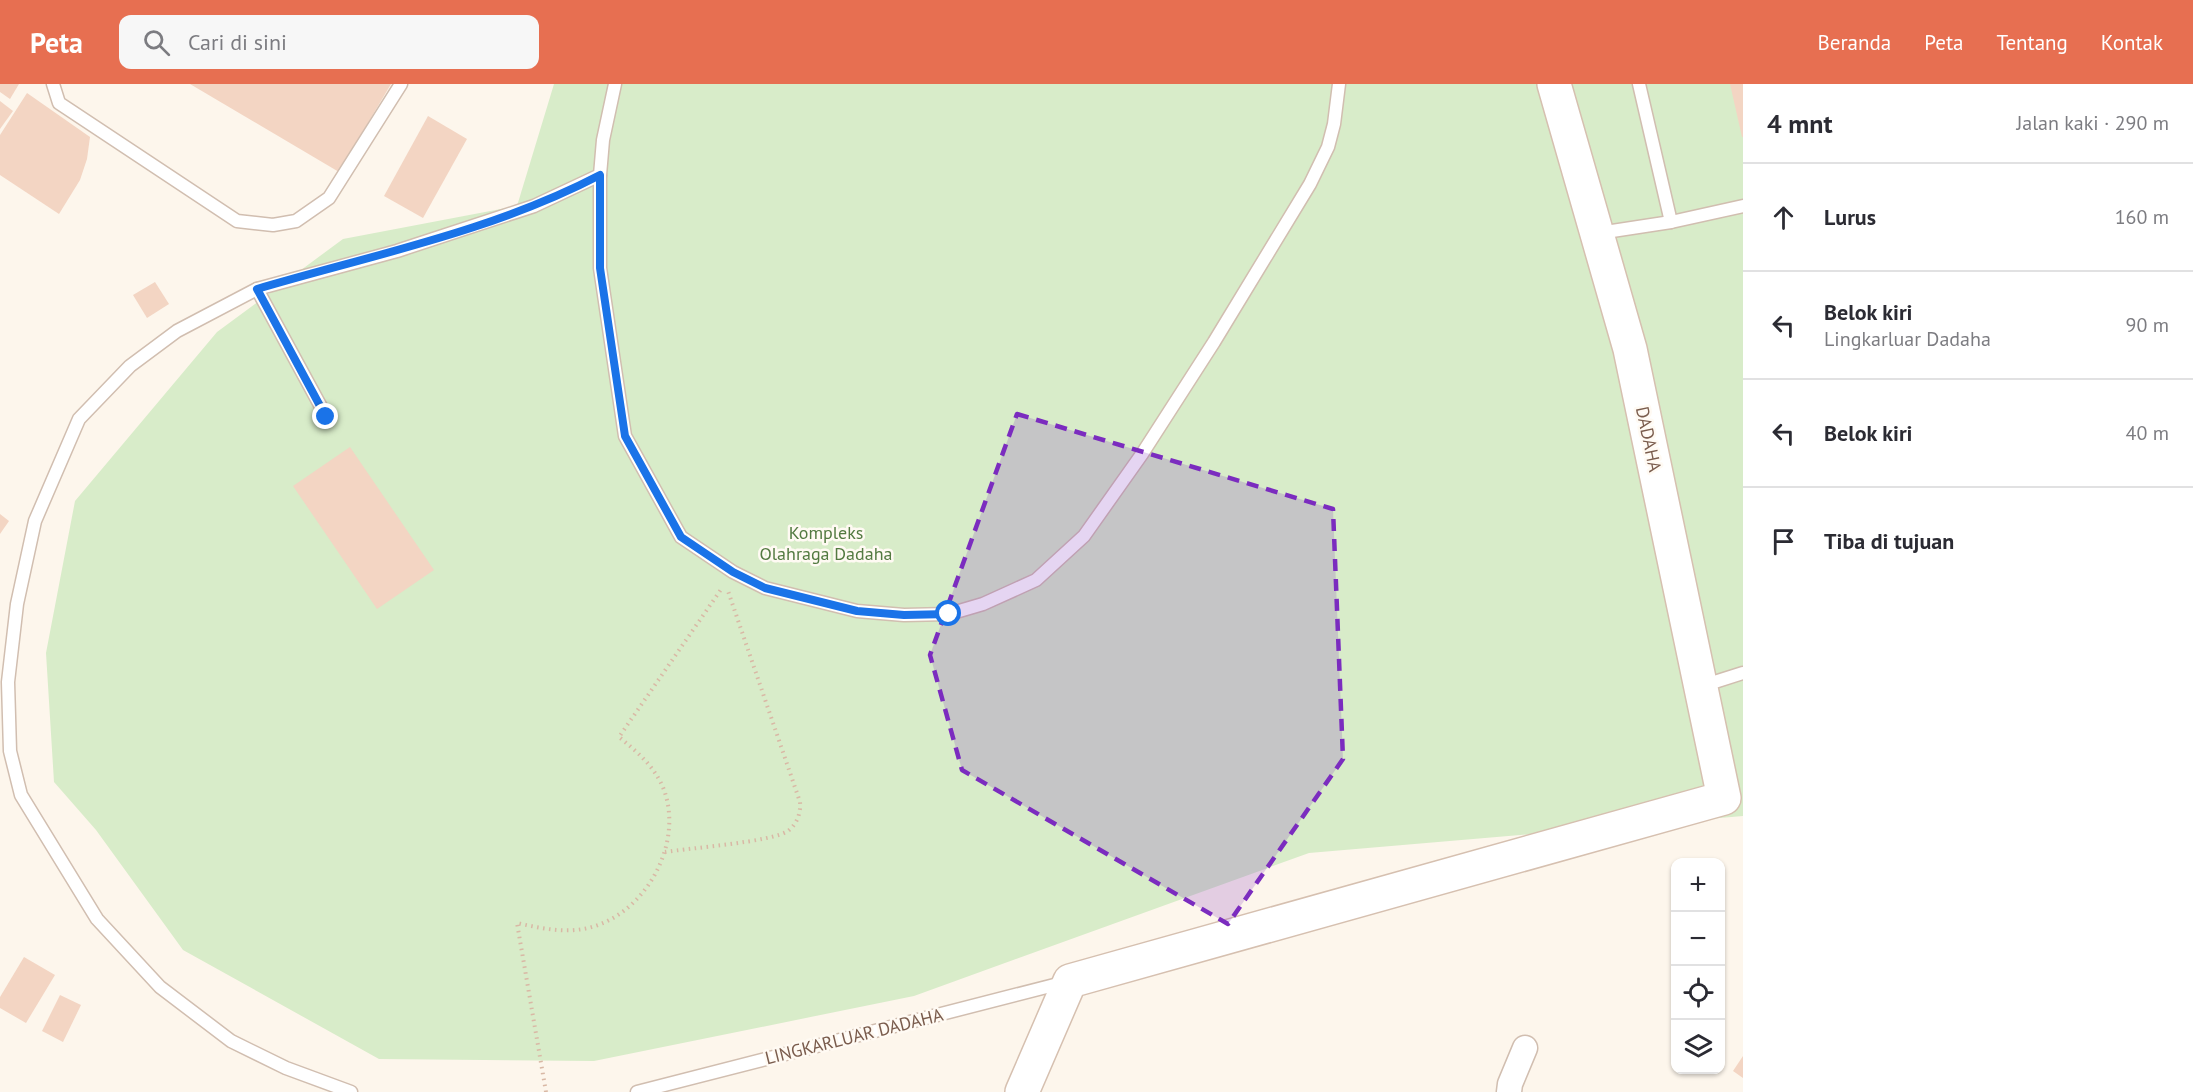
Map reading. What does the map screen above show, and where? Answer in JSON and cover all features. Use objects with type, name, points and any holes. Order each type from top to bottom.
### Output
[{"type":"street","name":"DADAHA","points":[[1554,84],[1630,349],[1701,686],[1734,800]]},
{"type":"street","points":[[1022,1092],[1070,981],[1734,800]]},
{"type":"street","points":[[1509,1092],[1525,1048]]},
{"type":"lane","points":[[53,84],[59,103],[237,221],[273,225],[296,221],[329,198],[401,84]]},
{"type":"lane","points":[[615,84],[603,140],[600,175],[600,268],[625,436],[681,537],[733,572],[765,588],[857,611],[904,615],[949,614],[982,604],[1036,580],[1084,536],[1142,454],[1214,342],[1310,184],[1328,147],[1334,124],[1339,84]]},
{"type":"lane","points":[[1639,84],[1671,222]]},
{"type":"lane","points":[[351,1092],[286,1068],[231,1041],[160,987],[97,919],[21,795],[10,751],[8,682],[17,604],[35,521],[79,419],[130,366],[177,331],[257,289],[397,251],[534,206],[600,175]]},
{"type":"lane","points":[[1598,233],[1671,222],[1743,206]]},
{"type":"lane","points":[[257,289],[326,417]]},
{"type":"lane","points":[[1701,686],[1743,673]]},
{"type":"lane","name":"LINGKARLUAR DADAHA","points":[[637,1092],[1070,981]]},
{"type":"path","points":[[546,1092],[517,923],[554,931],[577,930],[597,925],[611,919],[649,885],[665,852],[668,808],[663,787],[654,770],[619,737],[725,583],[800,802],[799,814],[792,827],[773,837],[665,852]]},
{"type":"highlighted area","points":[[1017,414],[1333,509],[1343,759],[1228,924],[962,770],[930,655]]},
{"type":"green space","name":"Kompleks Olahraga Dadaha","points":[[554,84],[1743,84],[1743,816],[1309,853],[914,996],[594,1061],[379,1059],[183,950],[96,830],[54,782],[46,653],[75,501],[217,332],[343,239],[517,206]]},
{"type":"building","points":[[0,84],[19,84],[10,99],[0,92]]},
{"type":"building","points":[[190,84],[391,84],[339,172]]},
{"type":"building","points":[[1730,84],[1743,84],[1743,137],[1742,137]]},
{"type":"building","points":[[27,93],[90,137],[87,159],[80,180],[59,214],[0,175],[0,135]]},
{"type":"building","points":[[0,101],[13,111],[0,129]]},
{"type":"building","points":[[428,116],[467,139],[423,218],[384,196]]},
{"type":"building","points":[[155,282],[169,304],[147,318],[133,295]]},
{"type":"building","points":[[350,447],[434,570],[377,609],[293,486]]},
{"type":"building","points":[[0,514],[9,521],[0,534]]},
{"type":"building","points":[[24,957],[55,975],[26,1023],[0,1008],[0,997]]},
{"type":"building","points":[[60,995],[81,1005],[63,1042],[42,1031]]},
{"type":"building","points":[[1743,1056],[1743,1078],[1733,1071]]},
{"type":"route","points":[[326,417],[257,289],[397,251],[534,206],[600,175],[600,268],[625,436],[681,537],[733,572],[765,588],[857,611],[904,615],[949,614]]}]
